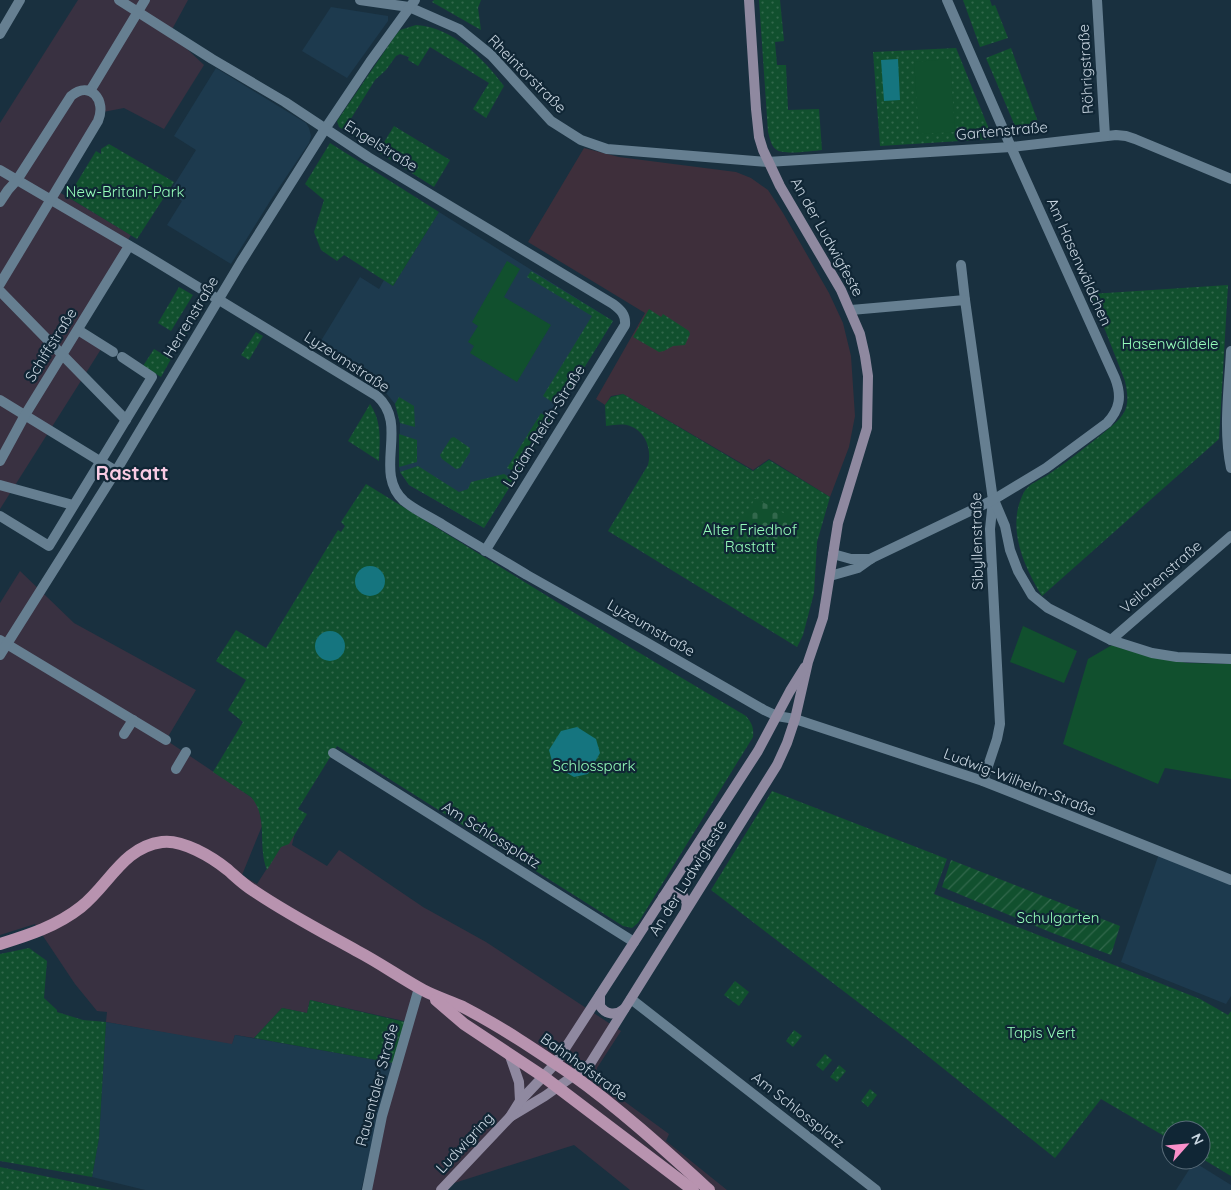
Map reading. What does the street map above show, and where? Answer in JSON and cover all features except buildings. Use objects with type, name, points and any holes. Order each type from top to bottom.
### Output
[{"type":"main road","name":"Bahnhofstraße","points":[[0,944],[50,926],[79,909],[118,865],[143,847],[163,841],[178,842],[196,850],[228,870],[238,880],[314,929],[357,951],[423,990],[462,1007],[574,1076],[660,1145],[708,1190]]},
{"type":"main road","name":"Bahnhofstraße","points":[[423,990],[464,1024],[544,1077],[694,1190]]},
{"type":"street","points":[[0,34],[20,0]]},
{"type":"street","name":"Engelstraße","points":[[119,0],[376,162],[613,304],[625,317]]},
{"type":"street","points":[[90,91],[145,0]]},
{"type":"street","name":"Rheintorstraße","points":[[360,0],[412,4],[459,29],[491,55],[551,121],[581,140],[607,149],[623,151],[768,162]]},
{"type":"street","name":"An der Ludwigfeste","points":[[557,1088],[590,1064],[777,765],[795,719],[808,662],[823,618],[838,523],[867,428],[868,376],[865,356],[851,310],[768,162],[759,137],[749,0]]},
{"type":"street","name":"Am Hasenwäldchen","points":[[830,576],[858,568],[872,558],[993,500],[1046,468],[1107,423],[1113,416],[1120,401],[1115,378],[947,0]]},
{"type":"street","name":"Röhrigstraße","points":[[1097,0],[1105,136]]},
{"type":"street","name":"Herrenstraße","points":[[0,655],[4,642],[116,470],[325,129],[412,4]]},
{"type":"street","points":[[0,202],[17,180],[69,98],[77,92],[90,91],[100,100],[102,114],[0,284]]},
{"type":"street","name":"Gartenstraße","points":[[768,162],[1011,147],[1105,136],[1126,136],[1231,179]]},
{"type":"street","name":"Lyzeumstraße","points":[[0,170],[371,392],[382,401],[390,415],[392,426],[390,472],[398,493],[411,506],[485,551],[764,710],[777,716],[795,719]]},
{"type":"street","name":"Schiffstraße","points":[[0,461],[25,415],[129,246]]},
{"type":"street","name":"Sibyllenstraße","points":[[961,265],[993,500],[990,529],[1000,724],[983,781]]},
{"type":"street","points":[[0,292],[126,418]]},
{"type":"street","points":[[851,310],[966,300]]},
{"type":"street","name":"Lucian-Reich-Straße","points":[[485,551],[624,325],[625,317]]},
{"type":"street","points":[[0,516],[48,546],[152,376],[78,330]]},
{"type":"street","points":[[1231,351],[1228,427],[1231,468]]},
{"type":"street","points":[[0,400],[116,470]]},
{"type":"street","points":[[0,485],[73,505]]},
{"type":"street","points":[[993,500],[1005,526],[1010,550],[1018,571],[1032,595],[1048,608],[1111,640],[1152,653],[1177,657],[1231,658]]},
{"type":"street","name":"Veilchenstraße","points":[[1111,640],[1231,536]]},
{"type":"street","name":"Am Hasenwäldchen","points":[[833,554],[851,559],[872,558]]},
{"type":"street","points":[[4,642],[166,740]]},
{"type":"street","name":"An der Ludwigfeste","points":[[555,1064],[758,751],[808,662]]},
{"type":"street","name":"Ludwig-Wilhelm-Straße","points":[[795,719],[983,781],[1231,880]]},
{"type":"street","points":[[124,734],[133,720]]},
{"type":"street","points":[[176,769],[186,752]]},
{"type":"street","name":"Am Schlossplatz","points":[[332,753],[634,942]]},
{"type":"street","points":[[663,897],[672,892],[682,894],[687,903],[684,912]]},
{"type":"street","name":"Rauentaler Straße","points":[[367,1190],[382,1116],[423,990]]},
{"type":"street","points":[[602,992],[599,1002],[605,1012],[616,1014],[628,1004]]},
{"type":"street","name":"Am Schlossplatz","points":[[628,1004],[876,1190]]},
{"type":"street","points":[[510,1056],[519,1082],[520,1101]]},
{"type":"street","name":"Ludwigring","points":[[445,1188],[510,1117],[520,1101],[555,1064]]},
{"type":"street","name":"Ludwigring","points":[[510,1117],[557,1088]]},
{"type":"shaded area","points":[[78,0],[188,0],[170,33],[204,65],[164,129],[124,108],[98,113],[54,189],[131,235],[74,328],[103,346],[0,509],[0,123]]},
{"type":"shaded area","points":[[331,7],[388,16],[388,21],[347,78],[302,51]]},
{"type":"shaded area","points":[[898,59],[900,100],[884,101],[881,60]]},
{"type":"shaded area","points":[[216,68],[306,123],[311,136],[309,143],[231,264],[167,225],[182,201],[169,193],[196,150],[174,136]]},
{"type":"shaded area","points":[[584,148],[619,157],[736,172],[751,178],[768,190],[829,293],[843,323],[851,356],[855,416],[849,447],[830,497],[769,459],[753,470],[623,394],[611,396],[605,405],[596,399],[645,313],[528,242]]},
{"type":"shaded area","points":[[439,212],[613,321],[484,528],[409,485],[400,472],[399,467],[400,423],[395,404],[382,388],[316,349],[360,277],[379,289],[384,280],[393,286]]},
{"type":"shaded area","points":[[370,566],[381,570],[385,581],[381,592],[370,596],[359,592],[355,581],[359,570]]},
{"type":"shaded area","points":[[20,571],[74,623],[196,690],[166,740],[256,802],[262,826],[242,875],[257,884],[298,820],[292,845],[327,866],[339,850],[423,907],[486,942],[621,1031],[597,1068],[598,1082],[669,1134],[666,1141],[727,1190],[630,1190],[574,1145],[445,1186],[441,1190],[371,1190],[404,1021],[310,1000],[307,1013],[282,1008],[254,1038],[235,1035],[232,1045],[106,1022],[107,1012],[97,1011],[75,984],[35,924],[0,935],[0,603]]},
{"type":"shaded area","points":[[330,631],[341,635],[345,646],[341,657],[330,661],[319,657],[315,646],[319,635]]},
{"type":"shaded area","points":[[577,727],[596,739],[600,753],[588,774],[574,777],[553,765],[549,750],[561,731]]},
{"type":"shaded area","points":[[1159,854],[1231,883],[1231,996],[1226,1004],[1121,962]]},
{"type":"shaded area","points":[[106,1022],[232,1044],[235,1035],[393,1063],[361,1190],[145,1190],[92,1177],[99,1138]]},
{"type":"shaded area","points":[[1189,1170],[1207,1170],[1231,1185],[1231,1190],[1176,1190]]},
{"type":"green space","points":[[434,0],[481,0],[478,8],[481,30],[432,2]]},
{"type":"green space","points":[[759,0],[780,0],[784,41],[775,42],[777,65],[786,65],[788,110],[819,109],[822,150],[786,152],[773,147],[768,132]]},
{"type":"green space","points":[[963,0],[990,0],[992,6],[995,5],[1008,38],[980,47]]},
{"type":"green space","points":[[416,25],[442,32],[466,46],[487,65],[504,86],[486,118],[473,109],[489,83],[430,47],[418,66],[408,60],[409,57],[400,54],[375,80],[347,125],[372,141],[369,146],[339,127],[337,121],[395,36],[400,30]]},
{"type":"green space","points":[[956,48],[993,139],[880,146],[873,52]]},
{"type":"green space","points":[[1011,48],[1041,130],[1020,131],[1015,126],[986,58]]},
{"type":"green space","points":[[950,59],[955,132],[919,134],[914,62]]},
{"type":"green space","points":[[394,126],[450,160],[434,187],[378,152]]},
{"type":"green space","points":[[330,143],[439,212],[393,286],[344,255],[337,261],[321,250],[314,232],[324,200],[305,184]]},
{"type":"green space","name":"New-Britain-Park","points":[[109,144],[174,182],[137,239],[68,197],[96,151],[101,154],[101,149]]},
{"type":"green space","points":[[507,261],[520,269],[504,297],[551,325],[517,382],[470,353],[474,346],[468,342],[478,326],[472,322]]},
{"type":"green space","points":[[531,271],[613,321],[560,407],[543,396],[592,316],[527,277]]},
{"type":"green space","name":"Hasenwäldele","points":[[1228,285],[1219,439],[1042,596],[1023,558],[1019,545],[1017,518],[1024,492],[1113,425],[1123,414],[1127,402],[1125,381],[1091,294]]},
{"type":"green space","points":[[179,287],[193,295],[171,331],[158,323]]},
{"type":"green space","points":[[198,300],[204,304],[184,338],[177,334]]},
{"type":"green space","points":[[649,309],[661,317],[663,314],[689,331],[690,334],[685,345],[673,346],[659,352],[633,337]]},
{"type":"green space","points":[[256,332],[263,336],[249,360],[241,355]]},
{"type":"green space","points":[[154,349],[171,359],[161,377],[143,366]]},
{"type":"green space","name":"Alter Friedhof Rastatt","points":[[623,394],[753,471],[769,460],[830,497],[817,542],[814,593],[803,635],[797,647],[608,531],[648,465],[649,460],[648,448],[640,432],[630,426],[618,424],[606,426],[605,405],[611,397]]},
{"type":"green space","points":[[399,397],[414,406],[415,427],[400,423],[395,404]]},
{"type":"green space","points":[[370,404],[378,424],[380,438],[379,461],[348,441]]},
{"type":"green space","points":[[541,413],[551,420],[518,474],[507,468]]},
{"type":"green space","points":[[399,434],[417,440],[417,462],[399,467]]},
{"type":"green space","points":[[454,437],[470,448],[470,452],[460,468],[456,469],[442,459],[440,455],[451,438]]},
{"type":"green space","points":[[418,466],[459,492],[468,489],[471,482],[504,474],[514,480],[484,528],[409,485],[400,472]]},
{"type":"green space","name":"Schlosspark","points":[[366,484],[633,649],[746,716],[750,721],[753,728],[753,737],[638,923],[632,928],[623,926],[337,746],[298,809],[307,814],[289,844],[281,847],[267,870],[264,860],[260,814],[256,805],[251,797],[213,772],[243,722],[228,710],[246,680],[216,661],[236,630],[266,648],[338,530],[341,532],[345,526],[341,522]]},
{"type":"green space","points":[[755,498],[791,517],[779,541],[743,522]]},
{"type":"green space","points":[[1023,626],[1077,651],[1064,683],[1010,662]]},
{"type":"green space","points":[[1112,645],[1130,651],[1187,663],[1231,664],[1231,779],[1165,768],[1158,784],[1063,744],[1088,659]]},
{"type":"green space","name":"Tapis Vert","points":[[772,791],[947,859],[934,894],[1200,999],[1228,1015],[1231,1011],[1231,1176],[1211,1164],[1211,1120],[1161,1120],[1161,1134],[1101,1099],[1055,1158],[909,1041],[711,890]]},
{"type":"green space","name":"Schulgarten","points":[[951,860],[1120,926],[1111,955],[942,887]]},
{"type":"green space","points":[[29,948],[47,961],[44,998],[57,1012],[83,1020],[106,1022],[99,1138],[92,1177],[0,1161],[0,954]]},
{"type":"green space","points":[[735,981],[749,992],[739,1006],[724,995]]},
{"type":"green space","points":[[310,1000],[405,1022],[393,1063],[254,1038],[282,1008],[307,1013]]},
{"type":"green space","points":[[794,1030],[802,1036],[793,1047],[786,1041]]},
{"type":"green space","points":[[825,1054],[832,1060],[823,1071],[816,1065]]},
{"type":"green space","points":[[839,1065],[846,1071],[837,1082],[830,1077]]},
{"type":"green space","points":[[870,1089],[877,1095],[868,1107],[861,1101]]},
{"type":"green space","points":[[0,1167],[112,1190],[0,1190]]},
{"type":"district","name":"Rastatt","points":[[132,473]]}]
